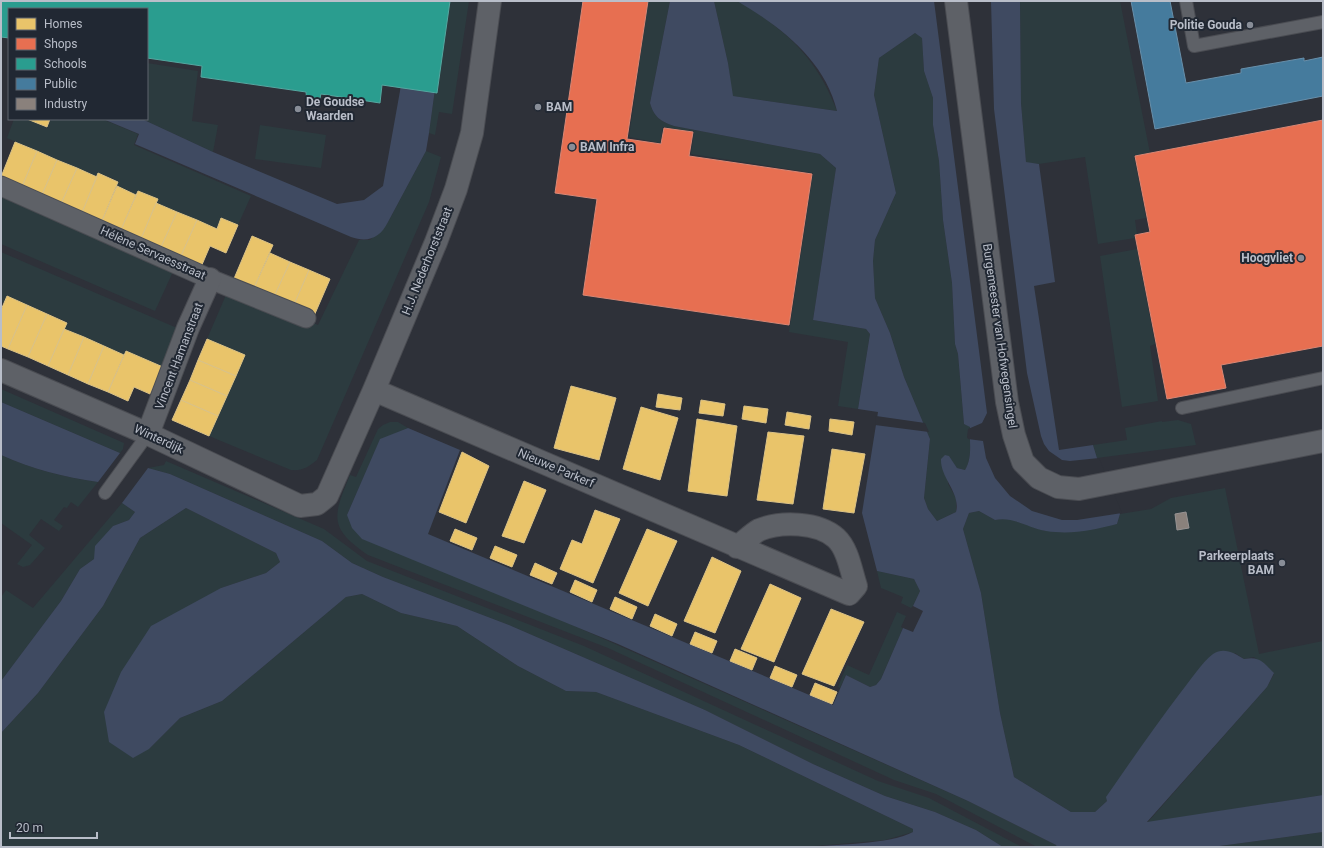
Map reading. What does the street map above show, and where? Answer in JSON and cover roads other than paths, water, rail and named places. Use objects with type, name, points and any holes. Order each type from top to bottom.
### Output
[{"type":"street","name":"H.J. Nederhorststraat","points":[[317,504],[326,496],[374,390],[436,242],[456,189],[472,134],[490,1]]},
{"type":"street","name":"Burgemeester van Hofwegensingel","points":[[956,1],[1007,402],[1014,435],[1023,462],[1039,478],[1058,487],[1079,489],[1323,441]]},
{"type":"street","name":"Hélène Servaesstraat","points":[[1,186],[210,279],[306,318]]},
{"type":"street","name":"Vincent Hamanstraat","points":[[148,434],[188,328],[210,279]]},
{"type":"street","name":"Winterdijk","points":[[1,370],[148,434],[300,506],[317,504]]},
{"type":"street","name":"Nieuwe Parkerf","points":[[374,390],[737,547],[849,594],[856,586],[846,554],[836,538],[816,526],[787,524],[759,530],[737,547]]},
{"type":"lane","points":[[1186,1],[1194,46],[1323,22]]},
{"type":"lane","points":[[1182,408],[1323,378]]},
{"type":"lane","points":[[105,493],[148,434]]},
{"type":"water","points":[[411,1],[447,1],[426,151],[385,227],[373,238],[368,239],[357,239],[351,237],[135,144],[139,134],[105,120],[144,120],[213,152],[337,204],[364,200],[383,186],[400,91]]},
{"type":"water","points":[[670,1],[714,1],[728,63],[733,96],[837,111],[831,93],[822,76],[799,46],[769,22],[737,1],[1020,1],[1021,103],[1026,162],[1039,164],[1055,282],[1034,286],[1059,450],[1093,445],[1120,514],[1117,524],[1090,530],[1055,532],[1039,530],[1014,521],[1002,519],[995,520],[979,511],[969,513],[963,529],[981,593],[1000,713],[1014,777],[1071,812],[1095,812],[1107,801],[1106,797],[1200,667],[1213,654],[1225,651],[1233,653],[1244,659],[1258,659],[1274,673],[1267,687],[1147,822],[1323,795],[1323,832],[1212,847],[1057,847],[1056,845],[968,801],[618,644],[362,539],[352,528],[347,515],[380,439],[408,428],[460,450],[428,534],[833,705],[846,675],[870,687],[876,685],[881,679],[903,628],[913,632],[923,611],[913,606],[920,591],[914,579],[877,571],[862,513],[878,412],[858,409],[870,334],[866,329],[813,320],[836,168],[820,154],[674,126],[658,118],[653,112],[650,103]],"holes":[[[915,33],[922,38],[924,71],[933,98],[933,125],[939,161],[943,220],[952,283],[955,344],[958,354],[964,424],[970,427],[970,454],[965,470],[957,468],[949,456],[945,455],[941,459],[944,473],[956,498],[957,505],[956,512],[937,521],[928,509],[924,498],[930,439],[904,377],[890,333],[875,298],[873,261],[875,240],[896,193],[874,95],[879,58]]]},
{"type":"water","points":[[1,402],[120,453],[98,482],[48,472],[1,455]]},
{"type":"water","points":[[148,468],[170,474],[322,541],[352,563],[383,577],[509,625],[705,710],[813,764],[885,796],[935,812],[976,830],[1003,847],[804,847],[861,843],[891,839],[913,832],[913,829],[739,745],[596,692],[566,691],[518,666],[457,626],[401,613],[362,594],[346,597],[222,701],[180,718],[149,749],[133,758],[109,742],[104,712],[121,672],[151,626],[221,588],[266,573],[280,562],[276,553],[186,508],[140,538],[103,606],[38,693],[1,733],[1,681],[61,601],[80,569],[94,559],[95,546],[113,526],[129,520],[135,512],[122,503]]},
{"type":"place","name":"Politie Gouda","points":[[1250,25]]},
{"type":"place","name":"BAM","points":[[538,107]]},
{"type":"place","name":"De Goudse Waarden","points":[[298,109]]},
{"type":"place","name":"BAM Infra","points":[[572,147]]},
{"type":"place","name":"Hoogvliet","points":[[1301,258]]},
{"type":"place","name":"Parkeerplaats BAM","points":[[1282,563]]}]
